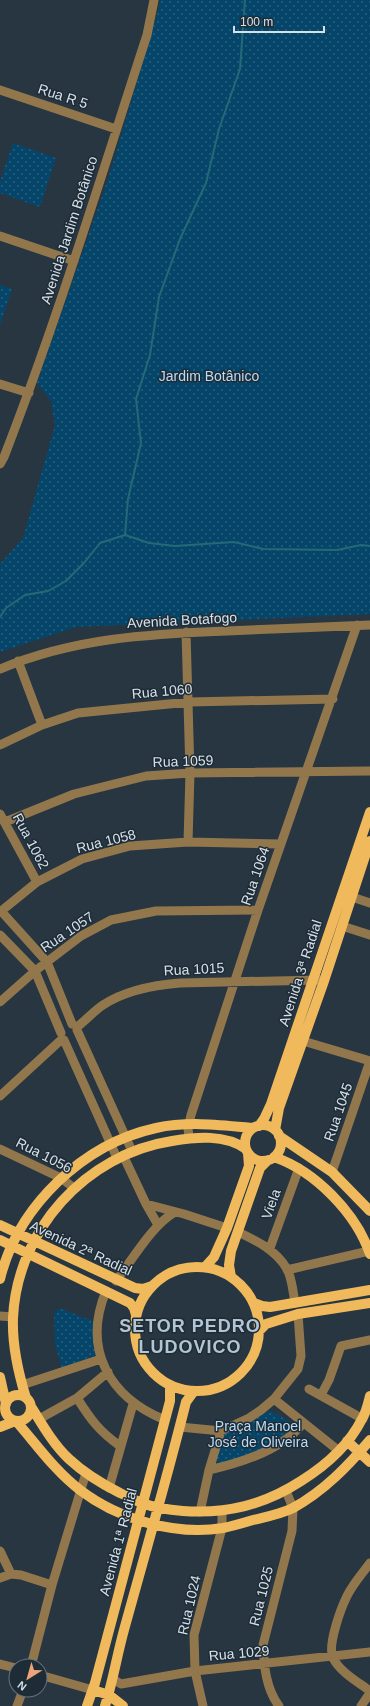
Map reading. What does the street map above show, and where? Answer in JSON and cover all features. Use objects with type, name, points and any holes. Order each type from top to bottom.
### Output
[{"type":"main road","points":[[352,897],[347,891],[364,841],[365,827],[370,812]]},
{"type":"main road","name":"Avenida 3ª Radial","points":[[256,1127],[264,1119],[271,1104],[365,827]]},
{"type":"main road","name":"Avenida 3ª Radial","points":[[277,1133],[280,1108],[370,841]]},
{"type":"main road","points":[[326,940],[335,927],[342,926]]},
{"type":"main road","points":[[0,1279],[12,1245],[18,1233],[37,1206],[61,1178],[92,1154],[111,1144],[127,1137],[158,1128],[189,1124],[270,1127],[333,1173],[370,1211]]},
{"type":"main road","points":[[205,1267],[214,1257],[227,1228],[249,1166],[246,1138],[256,1127]]},
{"type":"main road","points":[[231,1277],[229,1265],[231,1251],[260,1168],[271,1159],[280,1148],[277,1133]]},
{"type":"main road","points":[[370,1252],[354,1224],[340,1205],[323,1187],[299,1168],[271,1159],[256,1160],[236,1143],[228,1141],[189,1138],[161,1143],[124,1155],[97,1170],[74,1188],[49,1217],[29,1253],[20,1280],[14,1317],[15,1350],[26,1398],[54,1442],[69,1459],[86,1473],[109,1488],[143,1504],[168,1510],[200,1512],[222,1511],[253,1504],[286,1491],[317,1471],[339,1451],[363,1419],[370,1396]]},
{"type":"main road","points":[[323,1187],[333,1173]]},
{"type":"main road","name":"Avenida 2ª Radial","points":[[0,1225],[116,1281],[135,1288],[143,1289],[152,1286]]},
{"type":"main road","name":"Avenida 2ª Radial","points":[[0,1240],[130,1303],[134,1308],[136,1315]]},
{"type":"main road","points":[[205,1267],[231,1277],[244,1288],[254,1303],[259,1331],[256,1347],[247,1366],[233,1380],[215,1389],[194,1391],[181,1389],[170,1385],[153,1373],[141,1356],[135,1336],[136,1315],[142,1299],[152,1286],[166,1275],[182,1269],[205,1267]]},
{"type":"main road","points":[[254,1303],[270,1307],[370,1290]]},
{"type":"main road","points":[[259,1331],[266,1324],[298,1314],[370,1303]]},
{"type":"main road","points":[[0,1376],[4,1406],[8,1417],[16,1421],[61,1474],[80,1491],[105,1506],[138,1521],[153,1525],[178,1528],[222,1528],[266,1517],[293,1508],[338,1476],[369,1443],[354,1432]]},
{"type":"main road","name":"Avenida 1ª Radial","points":[[87,1706],[93,1690],[170,1401],[170,1385]]},
{"type":"main road","name":"Avenida 1ª Radial","points":[[105,1706],[113,1679],[123,1631],[186,1402],[194,1391]]},
{"type":"main road","points":[[4,1406],[8,1400],[15,1396],[19,1395],[26,1398]]},
{"type":"main road","points":[[0,1427],[28,1418],[32,1408]]},
{"type":"main road","points":[[347,1441],[370,1462]]},
{"type":"main road","points":[[93,1690],[109,1694],[120,1705]]},
{"type":"street","name":"Avenida Jardim Botânico","points":[[0,464],[29,393],[74,261],[147,35],[154,0]]},
{"type":"street","name":"Rua R 5","points":[[0,90],[116,129]]},
{"type":"street","points":[[0,236],[74,261]]},
{"type":"street","points":[[0,384],[29,393]]},
{"type":"street","name":"Rua 1064","points":[[189,1138],[189,1124],[258,910],[357,625]]},
{"type":"street","name":"Avenida Botafogo","points":[[0,669],[18,661],[55,649],[102,639],[159,633],[370,625]]},
{"type":"street","points":[[186,632],[190,773],[188,842]]},
{"type":"street","points":[[18,661],[42,724]]},
{"type":"street","name":"Rua 1060","points":[[0,744],[42,724],[78,713],[189,702],[332,700]]},
{"type":"street","name":"Rua 1059","points":[[2,818],[74,794],[146,776],[190,773],[370,771]]},
{"type":"street","name":"Rua 1062","points":[[2,818],[37,882]]},
{"type":"street","name":"Rua 1058","points":[[0,912],[37,882],[82,859],[130,846],[188,842],[281,844]]},
{"type":"street","points":[[352,897],[370,903]]},
{"type":"street","name":"Rua 1057","points":[[0,1002],[34,971],[81,936],[111,920],[156,911],[258,910]]},
{"type":"street","points":[[0,912],[47,962],[75,1027],[127,1137],[124,1155]]},
{"type":"street","points":[[342,926],[370,935]]},
{"type":"street","points":[[0,935],[34,971],[62,1037],[111,1144],[124,1155],[146,1204],[158,1225]]},
{"type":"street","name":"Rua 1015","points":[[62,1037],[66,1026],[75,1027],[103,1005],[141,988],[180,983],[324,980]]},
{"type":"street","points":[[0,1096],[62,1037]]},
{"type":"street","points":[[303,1041],[370,1061]]},
{"type":"street","name":"Rua 1045","points":[[333,1173],[370,1061]]},
{"type":"street","name":"Rua 1056","points":[[0,1149],[61,1178],[74,1188]]},
{"type":"street","name":"Viela","points":[[270,1248],[299,1168]]},
{"type":"street","points":[[146,1204],[227,1228]]},
{"type":"street","points":[[116,1281],[158,1225],[167,1216],[175,1212]]},
{"type":"street","points":[[238,1232],[270,1248],[287,1270],[295,1303]]},
{"type":"street","points":[[287,1270],[370,1252]]},
{"type":"street","points":[[106,1291],[98,1312],[96,1323],[98,1348],[101,1360],[108,1372],[133,1404],[150,1414],[165,1420]]},
{"type":"street","points":[[180,1427],[221,1431],[249,1418],[274,1399],[298,1369],[301,1356],[298,1314]]},
{"type":"street","points":[[0,1316],[14,1317]]},
{"type":"street","points":[[320,1395],[329,1380],[341,1346],[370,1340]]},
{"type":"street","points":[[22,1385],[101,1360]]},
{"type":"street","points":[[39,1419],[77,1398],[108,1372]]},
{"type":"street","points":[[309,1389],[363,1419]]},
{"type":"street","points":[[77,1398],[95,1425],[120,1446]]},
{"type":"street","points":[[274,1399],[339,1451]]},
{"type":"street","points":[[109,1488],[133,1404]]},
{"type":"street","points":[[209,1470],[233,1465],[258,1456],[286,1440],[304,1423]]},
{"type":"street","points":[[200,1512],[209,1470],[221,1431]]},
{"type":"street","points":[[33,1658],[52,1585],[86,1473]]},
{"type":"street","name":"Rua 1025","points":[[279,1706],[269,1686],[264,1665],[263,1645],[292,1531],[293,1508],[286,1491]]},
{"type":"street","name":"Rua 1024","points":[[203,1706],[194,1671],[194,1635],[222,1528],[222,1511]]},
{"type":"street","points":[[0,1551],[11,1574]]},
{"type":"street","points":[[361,1706],[370,1692],[344,1671],[332,1657],[331,1645],[342,1607],[348,1594],[370,1563]]},
{"type":"street","points":[[0,1578],[11,1574],[21,1575],[52,1585]]},
{"type":"street","name":"Rua 1029","points":[[113,1679],[121,1684],[194,1671],[264,1665],[370,1652]]},
{"type":"street","points":[[48,1677],[93,1690]]},
{"type":"green space","name":"Jardim Botânico","points":[[160,0],[370,0],[370,614],[76,627],[0,652],[0,564],[23,538],[55,425],[51,401],[37,383],[108,179],[157,15]]},
{"type":"green space","points":[[13,143],[56,158],[40,207],[0,193],[0,181]]},
{"type":"green space","points":[[0,285],[12,289],[0,325]]},
{"type":"green space","points":[[59,1308],[93,1321],[96,1355],[62,1368],[55,1345],[54,1314]]},
{"type":"green space","name":"Praça Manoel José de Oliveira","points":[[271,1411],[293,1423],[294,1426],[281,1440],[238,1458],[220,1463],[215,1461],[223,1433],[265,1412]]},
{"type":"waterway","points":[[125,535],[128,499],[141,443],[136,399],[150,355],[159,297],[180,239],[206,183],[219,129],[240,69],[245,0]]},
{"type":"waterway","points":[[0,617],[6,608],[25,595],[48,591],[66,581],[84,563],[100,543],[125,535],[149,543],[175,546],[234,542],[263,549],[337,550],[361,545],[370,546]]},
{"type":"district","name":"SETOR PEDRO LUDOVICO","points":[[190,1336]]}]
